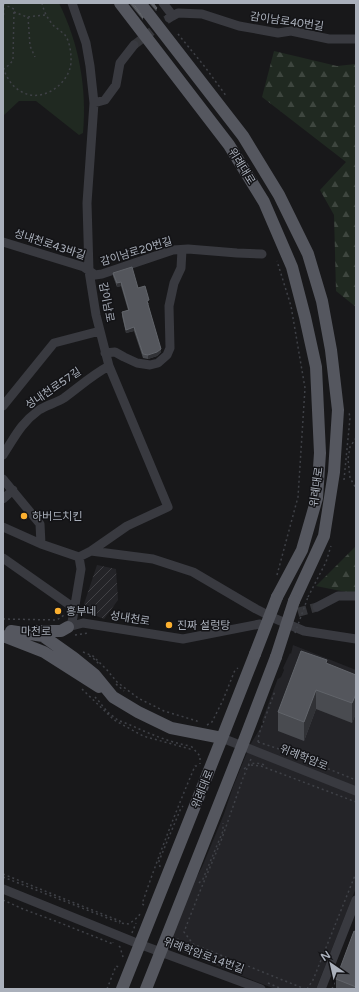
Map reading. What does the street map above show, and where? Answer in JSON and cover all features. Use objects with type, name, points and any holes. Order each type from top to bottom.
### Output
[{"type":"main road","name":"위례대로","points":[[120,3],[229,145],[264,202],[292,267],[305,317],[316,367],[320,453],[317,498],[302,550],[277,597],[122,989]]},
{"type":"main road","name":"위례대로","points":[[140,3],[242,136],[279,195],[308,254],[322,301],[331,350],[338,410],[334,472],[324,536],[294,601],[276,657],[146,989]]},
{"type":"main road","name":"마천로","points":[[6,633],[71,631]]},
{"type":"main road","points":[[6,633],[43,636],[90,671],[113,697],[138,712],[172,728],[222,738]]},
{"type":"street","name":"감이남로","points":[[72,3],[86,43],[94,103],[87,203],[89,271],[96,315],[109,366],[168,507],[127,526],[91,551]]},
{"type":"street","name":"감이남로40번길","points":[[163,3],[171,17],[178,13],[202,14],[239,26],[278,34],[291,31],[329,39],[356,39]]},
{"type":"street","points":[[94,103],[105,100],[116,85],[120,63],[134,45]]},
{"type":"street","name":"성내천로43바길","points":[[3,242],[84,267],[89,271]]},
{"type":"street","name":"감이남로20번길","points":[[89,271],[95,275],[102,274],[173,250],[188,249],[262,254]]},
{"type":"street","points":[[106,353],[115,352],[124,358],[137,363],[150,365],[167,356],[170,348],[169,306],[174,283],[181,268],[182,250]]},
{"type":"street","points":[[3,406],[54,343],[100,331]]},
{"type":"street","name":"성내천로57길","points":[[3,455],[19,429],[28,419],[40,410],[63,398],[98,372],[109,366]]},
{"type":"street","points":[[3,479],[40,524],[41,544]]},
{"type":"street","points":[[3,499],[13,490]]},
{"type":"street","points":[[3,527],[41,544],[79,556],[91,551],[154,559],[193,572],[256,609],[304,631],[356,639]]},
{"type":"street","points":[[71,631],[71,606],[81,569],[79,556]]},
{"type":"street","points":[[3,558],[71,606]]},
{"type":"street","points":[[317,607],[338,596],[356,596]]},
{"type":"street","name":"성내천로","points":[[71,631],[83,623],[184,639],[260,624]]},
{"type":"street","name":"위례학암로","points":[[222,738],[356,791]]},
{"type":"street","name":"위례학암로14번길","points":[[3,889],[139,944],[265,986]]},
{"type":"street","points":[[321,989],[356,900]]},
{"type":"path","points":[[3,30],[3,4],[14,9],[13,60],[3,69],[15,88],[28,95],[35,95],[55,89],[67,76],[71,68],[72,59],[65,35],[48,19],[42,3]]},
{"type":"path","points":[[14,12],[28,17],[46,15]]},
{"type":"path","points":[[28,17],[30,46],[35,57]]},
{"type":"path","points":[[277,574],[298,497],[305,388],[290,306],[278,261]]},
{"type":"path","points":[[356,438],[350,447],[348,459],[350,478],[356,488]]},
{"type":"path","points":[[293,638],[308,597]]},
{"type":"path","points":[[3,619],[57,620],[67,613],[71,606]]},
{"type":"path","points":[[71,631],[79,635],[92,632]]},
{"type":"path","points":[[106,673],[92,657],[80,651],[93,656],[117,682],[138,698],[164,711],[197,721],[196,725],[201,725]]},
{"type":"path","points":[[206,725],[212,722],[235,670],[238,668]]},
{"type":"path","points":[[114,682],[125,692]]},
{"type":"path","points":[[213,720],[217,721]]},
{"type":"path","points":[[258,734],[258,742],[356,780]]},
{"type":"path","points":[[356,802],[261,766],[249,764],[221,841],[184,932],[193,944],[306,989],[313,980],[356,874]]},
{"type":"path","points":[[144,905],[142,904],[178,805],[195,766],[200,766]]},
{"type":"path","points":[[3,874],[120,921],[120,923]]},
{"type":"path","points":[[3,877],[120,923],[129,924],[138,917],[142,911]]},
{"type":"path","points":[[3,900],[113,944],[114,941],[120,947],[123,957],[119,967],[116,966],[107,989]]},
{"type":"path","points":[[178,943],[192,952],[234,969]]},
{"type":"path","points":[[332,989],[337,976]]},
{"type":"path","points":[[265,986],[282,989]]},
{"type":"shaded area","points":[[97,565],[116,569],[118,600],[104,619],[82,610]]},
{"type":"shaded area","points":[[293,645],[356,670],[356,888],[316,989],[275,989],[167,946],[190,889],[202,867],[224,814],[250,745],[264,722],[262,721],[278,678],[281,677],[284,670],[283,668],[290,653],[291,654]]},
{"type":"green space","points":[[3,3],[59,3],[72,34],[80,66],[84,99],[83,133],[79,135],[36,101],[19,101],[3,116]]},
{"type":"green space","points":[[274,51],[337,66],[356,64],[356,307],[336,291],[334,215],[320,190],[346,162],[262,97]]},
{"type":"green space","points":[[356,546],[356,594],[316,586]]},
{"type":"building","points":[[131,3],[133,3],[143,18]]},
{"type":"building","points":[[151,3],[153,3],[157,8],[156,9]]},
{"type":"building","points":[[132,267],[138,288],[145,286],[149,300],[147,301],[161,349],[148,355],[143,354],[134,327],[126,330],[122,312],[129,310],[121,282],[117,283],[113,273]]},
{"type":"building","points":[[301,651],[327,660],[326,663],[356,675],[356,694],[352,703],[316,690],[304,722],[278,712]]},
{"type":"building","points":[[354,931],[356,932],[356,987],[336,979]]},
{"type":"tunnel","points":[[134,45],[169,18]]},
{"type":"tunnel","points":[[285,616],[317,607]]},
{"type":"place","name":"하버드치킨","points":[[24,516]]},
{"type":"place","name":"흥부네","points":[[58,611]]},
{"type":"place","name":"진짜 설렁탕","points":[[169,625]]}]
